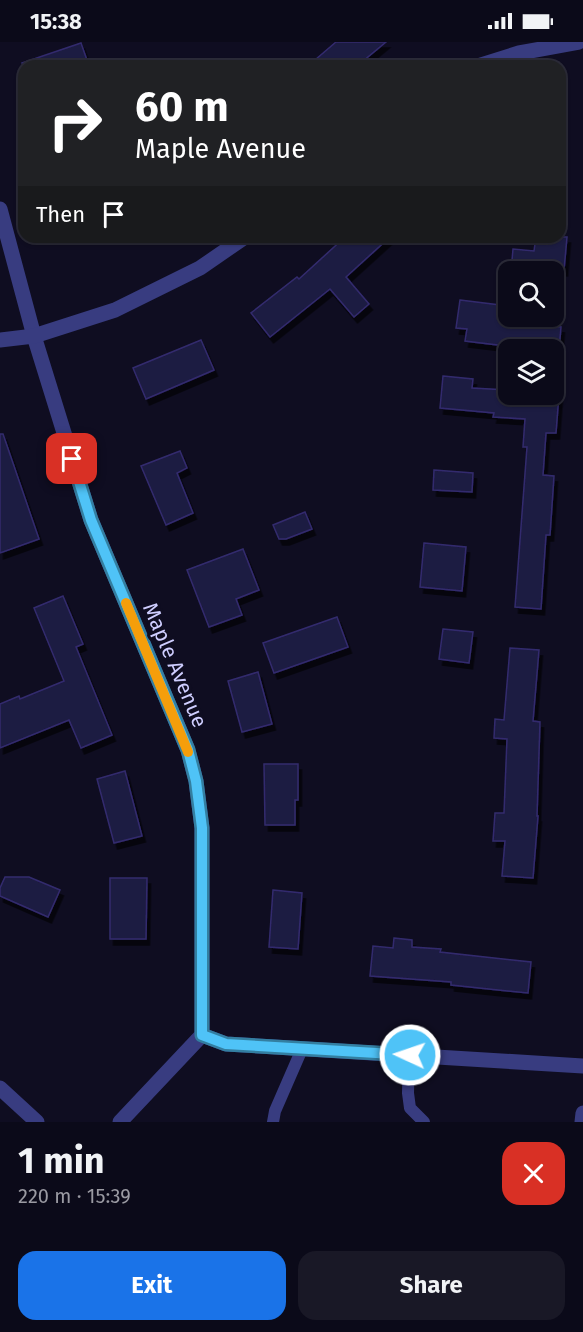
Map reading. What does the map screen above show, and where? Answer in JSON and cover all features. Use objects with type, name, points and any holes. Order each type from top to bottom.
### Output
[{"type":"street","points":[[497,60],[519,53],[579,42]]},
{"type":"street","name":"Maple Avenue","points":[[0,209],[34,336],[91,520],[188,750],[196,781],[202,828],[202,1035]]},
{"type":"street","points":[[0,340],[34,336],[115,309],[200,268],[236,243]]},
{"type":"street","points":[[120,1122],[202,1035],[226,1044],[583,1066]]},
{"type":"street","points":[[0,1089],[37,1122]]},
{"type":"street","points":[[582,1122],[583,1113]]},
{"type":"lane","points":[[273,1122],[274,1111],[302,1049]]},
{"type":"lane","points":[[410,1055],[408,1093],[410,1108],[423,1122]]},
{"type":"building","points":[[336,42],[386,42],[364,60],[315,60]]},
{"type":"building","points":[[81,43],[87,60],[31,60]]},
{"type":"building","points":[[567,237],[564,270],[564,261],[512,261],[513,249],[534,251],[535,243],[566,243]]},
{"type":"building","points":[[338,243],[383,243],[346,277],[369,304],[354,317],[330,289],[270,337],[251,313],[297,277],[299,279]]},
{"type":"building","points":[[460,300],[498,305],[498,327],[561,327],[560,339],[498,339],[498,345],[465,341],[467,329],[456,328]]},
{"type":"building","points":[[201,340],[214,370],[146,399],[133,368]]},
{"type":"building","points":[[443,376],[473,379],[472,388],[498,389],[498,405],[558,405],[556,433],[546,433],[543,475],[554,476],[550,535],[546,535],[541,609],[515,607],[527,447],[523,447],[525,419],[493,417],[494,413],[440,408]]},
{"type":"building","points":[[0,434],[3,434],[39,539],[0,553]]},
{"type":"building","points":[[180,451],[187,468],[177,473],[193,513],[166,525],[141,466]]},
{"type":"building","points":[[434,470],[473,473],[472,492],[433,490]]},
{"type":"building","points":[[305,512],[312,529],[286,539],[279,539],[273,525]]},
{"type":"building","points":[[424,543],[466,547],[462,591],[420,587]]},
{"type":"building","points":[[243,549],[259,590],[236,599],[242,615],[209,627],[187,570]]},
{"type":"building","points":[[63,596],[83,644],[76,647],[112,735],[81,748],[69,720],[0,748],[0,704],[19,696],[20,699],[64,681],[34,608]]},
{"type":"building","points":[[337,617],[348,647],[274,673],[263,643]]},
{"type":"building","points":[[443,629],[473,632],[469,663],[439,659]]},
{"type":"building","points":[[510,648],[539,650],[533,721],[540,722],[538,816],[533,878],[502,876],[505,841],[493,841],[495,813],[504,813],[507,739],[494,738],[495,719],[504,720]]},
{"type":"building","points":[[258,672],[272,724],[242,732],[228,681]]},
{"type":"building","points":[[264,764],[298,764],[295,825],[265,825]]},
{"type":"building","points":[[125,771],[142,836],[114,843],[97,779]]},
{"type":"building","points":[[5,877],[29,877],[60,890],[48,917],[0,896],[0,888]]},
{"type":"building","points":[[110,878],[147,878],[146,939],[110,939]]},
{"type":"building","points":[[273,890],[302,893],[298,949],[269,947]]},
{"type":"building","points":[[394,938],[412,940],[412,947],[441,949],[440,952],[531,962],[528,993],[451,985],[451,982],[370,976],[373,946],[393,948]]},
{"type":"slow traffic","points":[[126,603],[188,752]]},
{"type":"route","points":[[72,459],[91,520],[188,750],[196,781],[202,828],[202,1035],[226,1044],[410,1055]]}]
